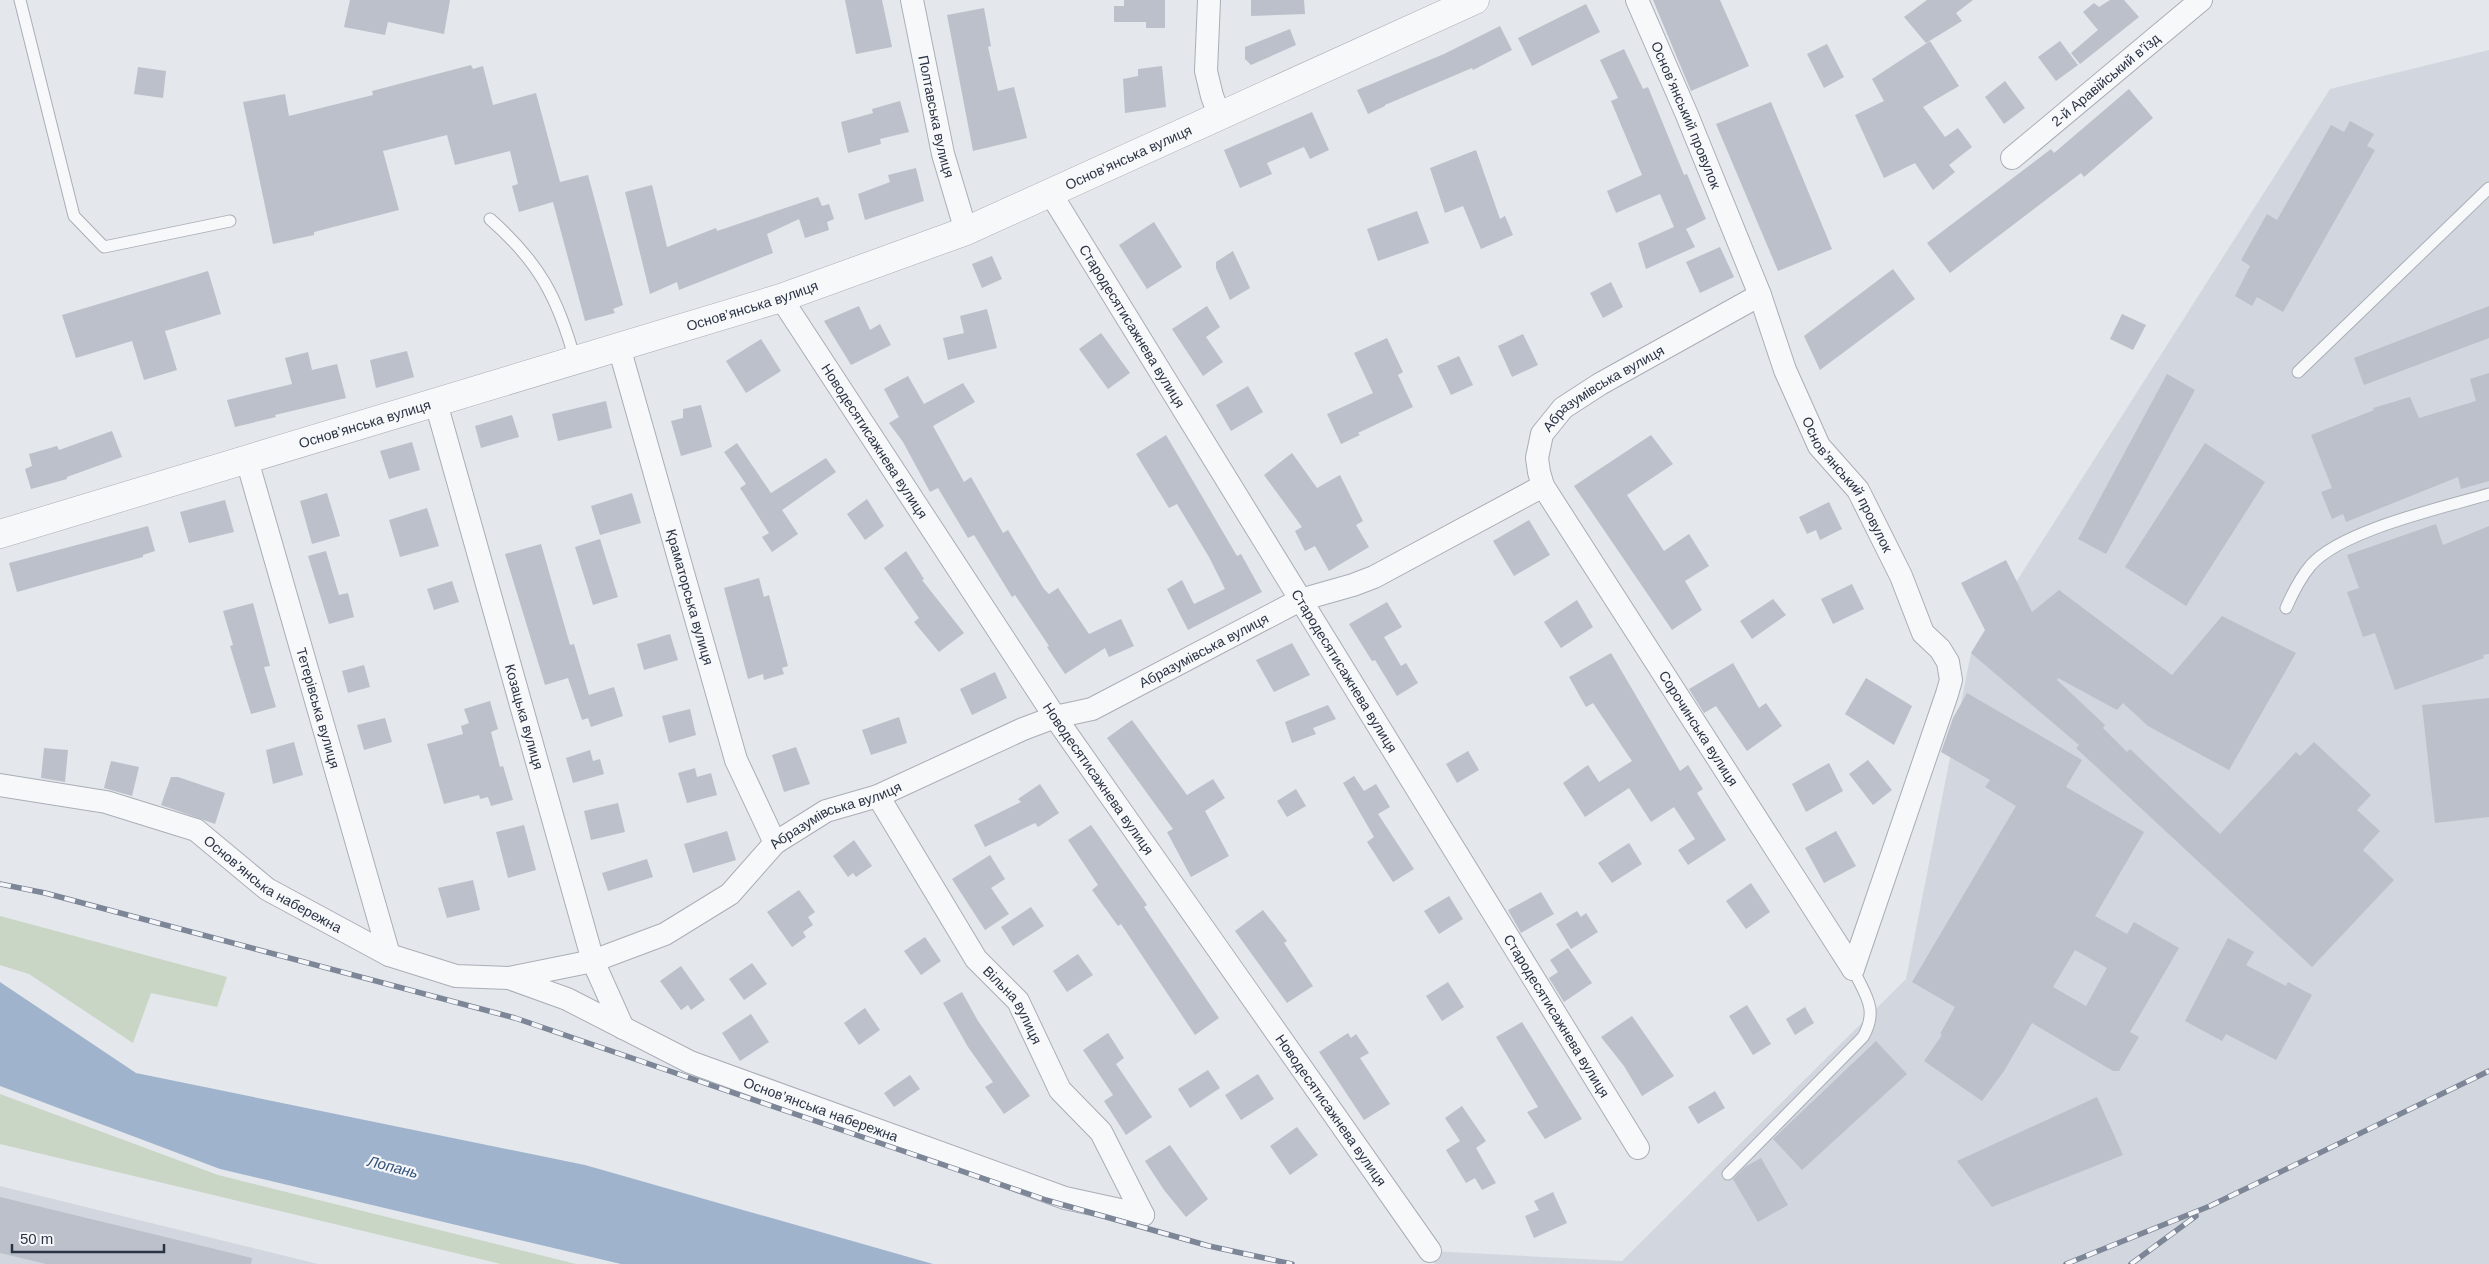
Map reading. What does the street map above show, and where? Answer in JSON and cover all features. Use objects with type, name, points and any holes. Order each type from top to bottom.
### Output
[{"type":"street","name":"Полтавська вулиця","points":[[912,0],[943,154],[966,231]]},
{"type":"street","points":[[1209,0],[1206,71],[1212,96],[1220,117]]},
{"type":"street","name":"Основ’янська вулиця","points":[[0,534],[781,298],[966,231],[1475,0]]},
{"type":"street","name":"Основ’янський провулок","points":[[1637,0],[1687,115],[1760,295],[1785,370],[1819,446],[1858,490],[1901,576],[1923,633],[1940,649],[1948,662],[1951,680],[1853,969]]},
{"type":"street","name":"2-й Аравійський в’їзд","points":[[2012,158],[2201,0]]},
{"type":"street","name":"Стародесятисажнева вулиця","points":[[1051,194],[1638,1148]]},
{"type":"street","name":"Абразумівська вулиця","points":[[509,978],[593,962],[665,934],[730,894],[775,842],[826,811],[878,796],[1023,729],[1055,717],[1092,709],[1300,600],[1374,577],[1543,486],[1538,472],[1537,458],[1542,434],[1563,408],[1600,384],[1760,295]]},
{"type":"street","name":"Новодесятисажнева вулиця","points":[[781,298],[1055,717],[1430,1251]]},
{"type":"street","name":"Краматорська вулиця","points":[[619,347],[736,760],[775,842]]},
{"type":"street","name":"Козацька вулиця","points":[[436,403],[593,962],[623,1028]]},
{"type":"street","name":"Тетерівська вулиця","points":[[247,460],[389,954]]},
{"type":"street","name":"Сорочинська вулиця","points":[[1543,486],[1853,969]]},
{"type":"street","name":"Основ’янська набережна","points":[[0,785],[106,802],[196,830],[267,889],[389,954],[456,976],[509,978],[567,999],[690,1062],[1065,1198],[1143,1215]]},
{"type":"street","name":"Вільна вулиця","points":[[878,796],[976,959],[1018,1001],[1060,1090],[1101,1132],[1143,1215]]},
{"type":"lane","points":[[20,0],[74,216],[104,247],[230,221]]},
{"type":"lane","points":[[2298,372],[2489,188]]},
{"type":"lane","points":[[490,219],[517,243],[542,277],[564,322],[575,360]]},
{"type":"lane","points":[[2286,608],[2296,584],[2312,564],[2332,547],[2355,536],[2489,494]]},
{"type":"lane","points":[[1728,1174],[1863,1037],[1872,1019],[1870,1006],[1853,969]]},
{"type":"shaded area","points":[[2489,50],[2489,1264],[1435,1264],[1430,1251],[1622,1261],[1906,979],[1971,653],[2330,89]]},
{"type":"shaded area","points":[[0,1186],[318,1264],[0,1264]]},
{"type":"green space","points":[[0,916],[227,977],[217,1007],[151,993],[133,1043],[29,974],[0,965]]},
{"type":"green space","points":[[0,1094],[218,1175],[576,1264],[501,1264],[0,1144]]},
{"type":"water","name":"Лопань","points":[[0,982],[136,1073],[585,1165],[933,1264],[621,1264],[220,1169],[0,1086]]},
{"type":"building","points":[[350,0],[450,0],[444,34],[388,22],[385,35],[344,27]]},
{"type":"building","points":[[845,0],[882,0],[892,47],[856,54]]},
{"type":"building","points":[[1124,0],[1165,0],[1165,28],[1146,28],[1146,22],[1114,22],[1114,6],[1124,6]]},
{"type":"building","points":[[1251,0],[1304,0],[1305,14],[1251,16]]},
{"type":"building","points":[[1653,0],[1720,0],[1749,66],[1691,91]]},
{"type":"building","points":[[1927,0],[1973,0],[1956,13],[1962,21],[1926,43],[1904,17]]},
{"type":"building","points":[[2110,0],[2124,0],[2139,17],[2080,64],[2071,53],[2098,30],[2083,12],[2094,3],[2099,7]]},
{"type":"building","points":[[1586,4],[1600,32],[1532,66],[1518,38]]},
{"type":"building","points":[[984,8],[991,46],[988,47],[998,91],[1014,87],[1027,138],[973,151],[947,15]]},
{"type":"building","points":[[1500,26],[1512,50],[1473,70],[1472,68],[1368,114],[1357,90],[1444,54]]},
{"type":"building","points":[[1290,29],[1296,45],[1251,65],[1245,59],[1245,47]]},
{"type":"building","points":[[1930,41],[1959,86],[1923,107],[1945,137],[1958,128],[1972,147],[1949,165],[1955,172],[1933,190],[1915,163],[1884,178],[1855,115],[1884,101],[1872,79]]},
{"type":"building","points":[[2060,41],[2078,65],[2056,81],[2038,57]]},
{"type":"building","points":[[1827,44],[1844,77],[1824,88],[1807,54]]},
{"type":"building","points":[[1624,49],[1643,89],[1648,87],[1684,175],[1687,174],[1706,219],[1686,229],[1695,247],[1646,269],[1638,243],[1674,227],[1660,194],[1616,213],[1607,191],[1642,175],[1611,101],[1618,98],[1600,60]]},
{"type":"building","points":[[471,65],[473,69],[483,66],[493,105],[536,93],[560,182],[588,175],[623,305],[613,309],[615,313],[585,321],[553,202],[519,212],[512,186],[518,184],[510,151],[455,165],[447,135],[383,151],[399,210],[314,232],[314,235],[273,244],[243,102],[285,94],[289,116],[373,95],[372,91]]},
{"type":"building","points":[[1162,66],[1166,107],[1125,113],[1123,79],[1138,76],[1138,69]]},
{"type":"building","points":[[138,67],[166,71],[163,98],[134,94]]},
{"type":"building","points":[[2005,81],[2025,108],[2004,124],[1985,97]]},
{"type":"building","points":[[2129,89],[2153,118],[2084,177],[2081,173],[1950,273],[1927,243],[2051,149],[2054,153]]},
{"type":"building","points":[[900,101],[909,132],[880,139],[881,144],[848,153],[841,122],[873,113],[872,109]]},
{"type":"building","points":[[1771,102],[1832,249],[1778,271],[1716,124]]},
{"type":"building","points":[[1312,112],[1329,150],[1310,159],[1304,147],[1267,163],[1272,174],[1240,188],[1224,150]]},
{"type":"building","points":[[2350,121],[2374,134],[2367,146],[2375,150],[2283,312],[2257,297],[2252,306],[2235,296],[2250,266],[2241,260],[2267,214],[2277,220],[2331,125],[2344,132]]},
{"type":"building","points":[[1476,150],[1500,219],[1505,216],[1513,235],[1481,249],[1463,206],[1445,213],[1430,168]]},
{"type":"building","points":[[916,168],[924,201],[865,220],[858,194],[890,182],[888,175]]},
{"type":"building","points":[[652,185],[667,247],[716,228],[717,231],[818,197],[822,206],[829,204],[834,219],[827,222],[829,230],[805,238],[799,219],[767,234],[773,253],[679,290],[677,282],[650,294],[625,192]]},
{"type":"building","points":[[1417,211],[1429,243],[1378,261],[1367,229]]},
{"type":"building","points":[[1154,222],[1182,267],[1147,289],[1119,245]]},
{"type":"building","points":[[1720,247],[1734,277],[1700,293],[1686,262]]},
{"type":"building","points":[[1233,251],[1250,288],[1230,300],[1216,268],[1216,262]]},
{"type":"building","points":[[992,256],[1002,279],[982,288],[972,264]]},
{"type":"building","points":[[1893,269],[1915,299],[1820,370],[1804,336]]},
{"type":"building","points":[[208,271],[221,314],[165,331],[177,370],[144,380],[132,341],[76,358],[62,315]]},
{"type":"building","points":[[1611,282],[1623,307],[1603,318],[1590,293]]},
{"type":"building","points":[[859,306],[870,330],[880,324],[891,345],[851,365],[824,321]]},
{"type":"building","points":[[1207,306],[1220,327],[1206,337],[1223,362],[1203,376],[1172,329]]},
{"type":"building","points":[[2489,306],[2489,338],[2364,385],[2354,358]]},
{"type":"building","points":[[987,309],[997,348],[948,360],[943,338],[964,333],[960,316]]},
{"type":"building","points":[[2122,314],[2146,325],[2133,350],[2110,339]]},
{"type":"building","points":[[1101,333],[1130,373],[1108,389],[1079,349]]},
{"type":"building","points":[[1523,334],[1538,365],[1512,377],[1498,346]]},
{"type":"building","points":[[1387,338],[1403,372],[1398,375],[1413,407],[1358,433],[1360,435],[1341,444],[1327,414],[1373,393],[1354,353]]},
{"type":"building","points":[[761,339],[781,371],[746,393],[726,361]]},
{"type":"building","points":[[407,351],[414,377],[376,388],[370,360]]},
{"type":"building","points":[[308,352],[312,370],[337,364],[346,398],[235,427],[227,400],[292,384],[285,358]]},
{"type":"building","points":[[1459,356],[1473,385],[1451,395],[1437,366]]},
{"type":"building","points":[[2489,373],[2489,481],[2461,489],[2458,477],[2346,522],[2343,514],[2332,519],[2321,492],[2332,488],[2311,435],[2374,410],[2373,408],[2410,397],[2419,418],[2476,401],[2470,379]]},
{"type":"building","points":[[2167,374],[2195,390],[2106,554],[2078,539]]},
{"type":"building","points":[[908,376],[924,404],[963,383],[975,402],[933,426],[964,482],[971,477],[1003,533],[1008,530],[1044,589],[1049,594],[1058,588],[1089,634],[1121,619],[1134,646],[1109,657],[1105,648],[1065,674],[1015,595],[1012,597],[974,535],[968,538],[938,488],[930,492],[903,442],[889,423],[899,417],[884,389]]},
{"type":"building","points":[[1248,386],[1263,412],[1231,431],[1216,405]]},
{"type":"building","points":[[606,401],[612,428],[558,441],[552,414]]},
{"type":"building","points":[[701,405],[712,447],[681,456],[671,421],[683,418],[683,409]]},
{"type":"building","points":[[512,415],[519,437],[481,448],[475,426]]},
{"type":"building","points":[[112,431],[122,457],[67,477],[67,479],[31,489],[25,469],[32,466],[29,454],[57,446],[59,450]]},
{"type":"building","points":[[1166,435],[1237,556],[1241,554],[1262,592],[1188,630],[1167,589],[1182,580],[1194,604],[1225,589],[1209,557],[1177,504],[1169,508],[1136,454]]},
{"type":"building","points":[[1651,435],[1673,464],[1627,495],[1664,551],[1689,534],[1709,566],[1685,581],[1702,610],[1672,630],[1574,486]]},
{"type":"building","points":[[412,442],[420,470],[389,479],[380,451]]},
{"type":"building","points":[[737,443],[771,493],[826,458],[836,472],[782,510],[798,534],[772,552],[762,537],[769,533],[740,488],[746,484],[724,452]]},
{"type":"building","points":[[2205,443],[2265,482],[2186,606],[2125,567]]},
{"type":"building","points":[[1292,453],[1317,488],[1340,475],[1363,521],[1356,525],[1369,547],[1329,571],[1315,546],[1305,551],[1295,531],[1302,527],[1264,475]]},
{"type":"building","points":[[327,493],[340,536],[312,544],[300,501]]},
{"type":"building","points":[[632,493],[641,523],[600,535],[591,506]]},
{"type":"building","points":[[867,499],[884,526],[865,540],[847,514]]},
{"type":"building","points":[[225,500],[234,532],[189,543],[180,512]]},
{"type":"building","points":[[1829,502],[1842,529],[1820,540],[1816,530],[1807,534],[1799,517]]},
{"type":"building","points":[[427,508],[439,546],[400,557],[389,520]]},
{"type":"building","points":[[1529,520],[1550,555],[1514,576],[1493,541]]},
{"type":"building","points":[[2436,524],[2443,545],[2489,526],[2489,654],[2483,655],[2484,658],[2395,690],[2375,633],[2363,637],[2347,592],[2359,588],[2347,555]]},
{"type":"building","points":[[148,526],[155,551],[143,555],[143,557],[17,592],[9,563]]},
{"type":"building","points":[[600,539],[618,597],[593,605],[575,547]]},
{"type":"building","points":[[541,544],[570,645],[574,644],[589,695],[614,687],[623,716],[591,727],[588,718],[582,720],[568,678],[545,685],[505,554]]},
{"type":"building","points":[[326,551],[339,595],[348,593],[354,617],[329,624],[308,556]]},
{"type":"building","points":[[906,551],[924,579],[922,580],[964,633],[939,652],[914,622],[919,618],[884,568]]},
{"type":"building","points":[[2006,560],[2032,612],[2059,590],[2172,675],[2222,616],[2296,653],[2229,770],[2148,726],[2123,703],[2117,710],[2058,678],[2057,680],[2105,725],[2103,728],[2127,752],[2130,749],[2220,834],[2296,752],[2300,756],[2314,742],[2371,795],[2357,810],[2380,831],[2363,850],[2394,880],[2312,967],[2076,748],[2079,745],[1971,653],[1985,630],[1961,583]]},
{"type":"building","points":[[759,578],[764,597],[769,595],[788,666],[782,668],[784,674],[764,680],[763,674],[748,679],[724,588]]},
{"type":"building","points":[[452,581],[459,602],[434,610],[427,589]]},
{"type":"building","points":[[1852,584],[1864,609],[1833,624],[1821,599]]},
{"type":"building","points":[[1773,599],[1786,615],[1752,639],[1740,621]]},
{"type":"building","points":[[1577,600],[1593,627],[1561,648],[1544,622]]},
{"type":"building","points":[[1387,602],[1402,627],[1384,637],[1401,666],[1406,663],[1418,683],[1397,696],[1375,660],[1372,661],[1349,624]]},
{"type":"building","points":[[253,603],[270,666],[264,667],[276,707],[251,714],[230,646],[233,645],[223,611]]},
{"type":"building","points":[[670,634],[678,660],[644,670],[637,644]]},
{"type":"building","points":[[1292,643],[1310,675],[1274,692],[1256,660]]},
{"type":"building","points":[[1611,653],[1680,771],[1688,765],[1703,789],[1697,793],[1726,840],[1688,865],[1678,850],[1695,839],[1674,807],[1651,822],[1629,788],[1585,817],[1563,783],[1588,765],[1599,782],[1632,761],[1593,703],[1586,707],[1569,677]]},
{"type":"building","points":[[1733,663],[1759,708],[1766,703],[1782,726],[1747,751],[1716,706],[1704,713],[1689,689]]},
{"type":"building","points":[[364,665],[370,687],[348,693],[342,671]]},
{"type":"building","points":[[995,672],[1007,698],[972,715],[960,689]]},
{"type":"building","points":[[1866,678],[1912,706],[1894,745],[1845,714]]},
{"type":"building","points":[[1967,693],[2082,760],[2066,787],[2144,832],[2095,916],[2127,934],[2134,922],[2179,948],[2130,1032],[2139,1037],[2119,1071],[2113,1071],[2032,1023],[2004,1071],[1982,1101],[1924,1061],[1942,1035],[1940,1034],[1955,1007],[1912,982],[2016,806],[1985,787],[1990,780],[1941,752],[1953,718]],"holes":[[[2075,950],[2107,968],[2086,1006],[2053,987]]]},
{"type":"building","points":[[2489,698],[2489,817],[2435,823],[2422,705]]},
{"type":"building","points":[[490,701],[498,729],[491,732],[500,767],[503,766],[513,800],[491,806],[488,797],[480,799],[479,795],[444,804],[427,744],[463,734],[461,726],[469,723],[464,709]]},
{"type":"building","points":[[1328,705],[1336,719],[1313,728],[1316,734],[1292,743],[1285,722]]},
{"type":"building","points":[[690,709],[696,735],[669,743],[662,716]]},
{"type":"building","points":[[899,717],[907,743],[871,755],[862,730]]},
{"type":"building","points":[[385,718],[392,742],[364,750],[357,725]]},
{"type":"building","points":[[1132,720],[1187,795],[1213,779],[1225,798],[1205,811],[1229,856],[1191,877],[1167,832],[1173,829],[1107,738]]},
{"type":"building","points":[[294,742],[303,775],[273,784],[266,750]]},
{"type":"building","points":[[796,747],[810,784],[784,792],[772,755]]},
{"type":"building","points":[[44,748],[68,750],[65,782],[41,778]]},
{"type":"building","points":[[590,750],[593,761],[600,759],[604,774],[573,783],[566,758]]},
{"type":"building","points":[[1468,751],[1479,770],[1457,783],[1446,764]]},
{"type":"building","points":[[1868,760],[1892,790],[1873,805],[1849,774]]},
{"type":"building","points":[[111,761],[139,767],[132,796],[104,788]]},
{"type":"building","points":[[1829,763],[1843,791],[1806,812],[1792,784]]},
{"type":"building","points":[[695,768],[697,777],[711,773],[717,795],[687,803],[678,773]]},
{"type":"building","points":[[1354,776],[1364,791],[1376,784],[1390,807],[1378,814],[1414,869],[1393,882],[1367,842],[1374,837],[1343,783]]},
{"type":"building","points":[[171,777],[178,777],[225,793],[215,824],[161,805]]},
{"type":"building","points":[[1040,784],[1059,813],[1038,827],[1035,823],[985,847],[974,825],[1021,802],[1018,799]]},
{"type":"building","points":[[1296,789],[1306,806],[1287,817],[1277,801]]},
{"type":"building","points":[[618,803],[625,832],[591,840],[584,811]]},
{"type":"building","points":[[524,825],[536,870],[508,878],[496,832]]},
{"type":"building","points":[[1091,825],[1147,905],[1144,907],[1219,1018],[1195,1035],[1121,924],[1118,926],[1092,890],[1098,885],[1068,840]]},
{"type":"building","points":[[727,831],[736,860],[693,873],[684,844]]},
{"type":"building","points":[[1836,831],[1856,866],[1824,883],[1805,848]]},
{"type":"building","points":[[854,840],[872,866],[856,877],[853,873],[848,877],[833,856]]},
{"type":"building","points":[[1629,843],[1642,864],[1612,883],[1598,863]]},
{"type":"building","points":[[990,855],[1005,879],[991,888],[1009,914],[985,930],[952,879]]},
{"type":"building","points":[[647,859],[653,877],[608,891],[602,873]]},
{"type":"building","points":[[473,880],[480,910],[447,918],[438,888]]},
{"type":"building","points":[[1751,883],[1770,912],[1746,929],[1726,901]]},
{"type":"building","points":[[799,890],[815,912],[808,917],[813,925],[803,932],[806,937],[792,947],[767,912]]},
{"type":"building","points":[[1541,892],[1554,914],[1521,933],[1508,910]]},
{"type":"building","points":[[1449,896],[1463,919],[1439,934],[1424,911]]},
{"type":"building","points":[[1031,907],[1044,926],[1013,946],[1001,927]]},
{"type":"building","points":[[1263,910],[1287,941],[1284,943],[1313,986],[1287,1003],[1235,931]]},
{"type":"building","points":[[1577,911],[1581,917],[1586,913],[1598,932],[1571,949],[1556,924]]},
{"type":"building","points":[[925,937],[941,961],[921,975],[904,951]]},
{"type":"building","points":[[2228,938],[2254,952],[2246,965],[2286,986],[2288,982],[2312,995],[2276,1060],[2226,1034],[2222,1041],[2185,1021]]},
{"type":"building","points":[[1568,948],[1592,983],[1564,1002],[1549,978],[1558,972],[1550,960]]},
{"type":"building","points":[[1078,954],[1093,975],[1067,992],[1053,971]]},
{"type":"building","points":[[752,963],[767,984],[744,1000],[729,979]]},
{"type":"building","points":[[681,966],[705,1000],[691,1010],[688,1005],[681,1010],[660,981]]},
{"type":"building","points":[[1448,982],[1464,1007],[1442,1021],[1426,996]]},
{"type":"building","points":[[962,992],[978,1021],[1030,1096],[1004,1114],[985,1087],[993,1082],[968,1047],[943,1003]]},
{"type":"building","points":[[1747,1005],[1771,1044],[1753,1055],[1729,1016]]},
{"type":"building","points":[[1805,1007],[1814,1023],[1795,1035],[1786,1019]]},
{"type":"building","points":[[865,1008],[880,1030],[859,1045],[844,1023]]},
{"type":"building","points":[[751,1014],[769,1042],[740,1061],[722,1033]]},
{"type":"building","points":[[1632,1016],[1674,1076],[1642,1096],[1624,1066],[1601,1037]]},
{"type":"building","points":[[1522,1022],[1582,1119],[1545,1139],[1527,1112],[1538,1107],[1496,1037]]},
{"type":"building","points":[[1108,1033],[1124,1058],[1116,1064],[1152,1117],[1126,1135],[1104,1101],[1113,1095],[1083,1050]]},
{"type":"building","points":[[1348,1033],[1351,1038],[1356,1034],[1369,1053],[1360,1058],[1390,1104],[1364,1120],[1319,1052]]},
{"type":"building","points":[[1876,1041],[1907,1074],[1802,1170],[1773,1139]]},
{"type":"building","points":[[1208,1070],[1220,1088],[1190,1108],[1178,1089]]},
{"type":"building","points":[[1258,1074],[1274,1099],[1241,1120],[1225,1095]]},
{"type":"building","points":[[910,1075],[920,1089],[894,1107],[884,1093]]},
{"type":"building","points":[[1715,1091],[1725,1108],[1698,1124],[1688,1107]]},
{"type":"building","points":[[2097,1097],[2123,1155],[1992,1207],[1957,1161]]},
{"type":"building","points":[[1462,1106],[1486,1141],[1476,1148],[1496,1183],[1482,1190],[1475,1178],[1466,1183],[1446,1150],[1460,1141],[1445,1118]]},
{"type":"building","points":[[1297,1127],[1318,1155],[1290,1175],[1270,1146]]},
{"type":"building","points":[[1170,1145],[1208,1199],[1186,1217],[1164,1190],[1145,1161]]},
{"type":"building","points":[[1761,1158],[1788,1205],[1758,1222],[1733,1179],[1745,1167]]},
{"type":"building","points":[[1553,1192],[1567,1223],[1534,1238],[1525,1216],[1539,1210],[1534,1201]]},
{"type":"building","points":[[0,1197],[252,1258],[251,1264],[46,1264],[0,1253]]},
{"type":"railway","points":[[0,884],[45,893],[515,1018],[1046,1200],[1209,1246],[1292,1264]]},
{"type":"railway","points":[[2066,1264],[2210,1206],[2489,1071]]},
{"type":"railway","points":[[2131,1264],[2196,1216]]}]
